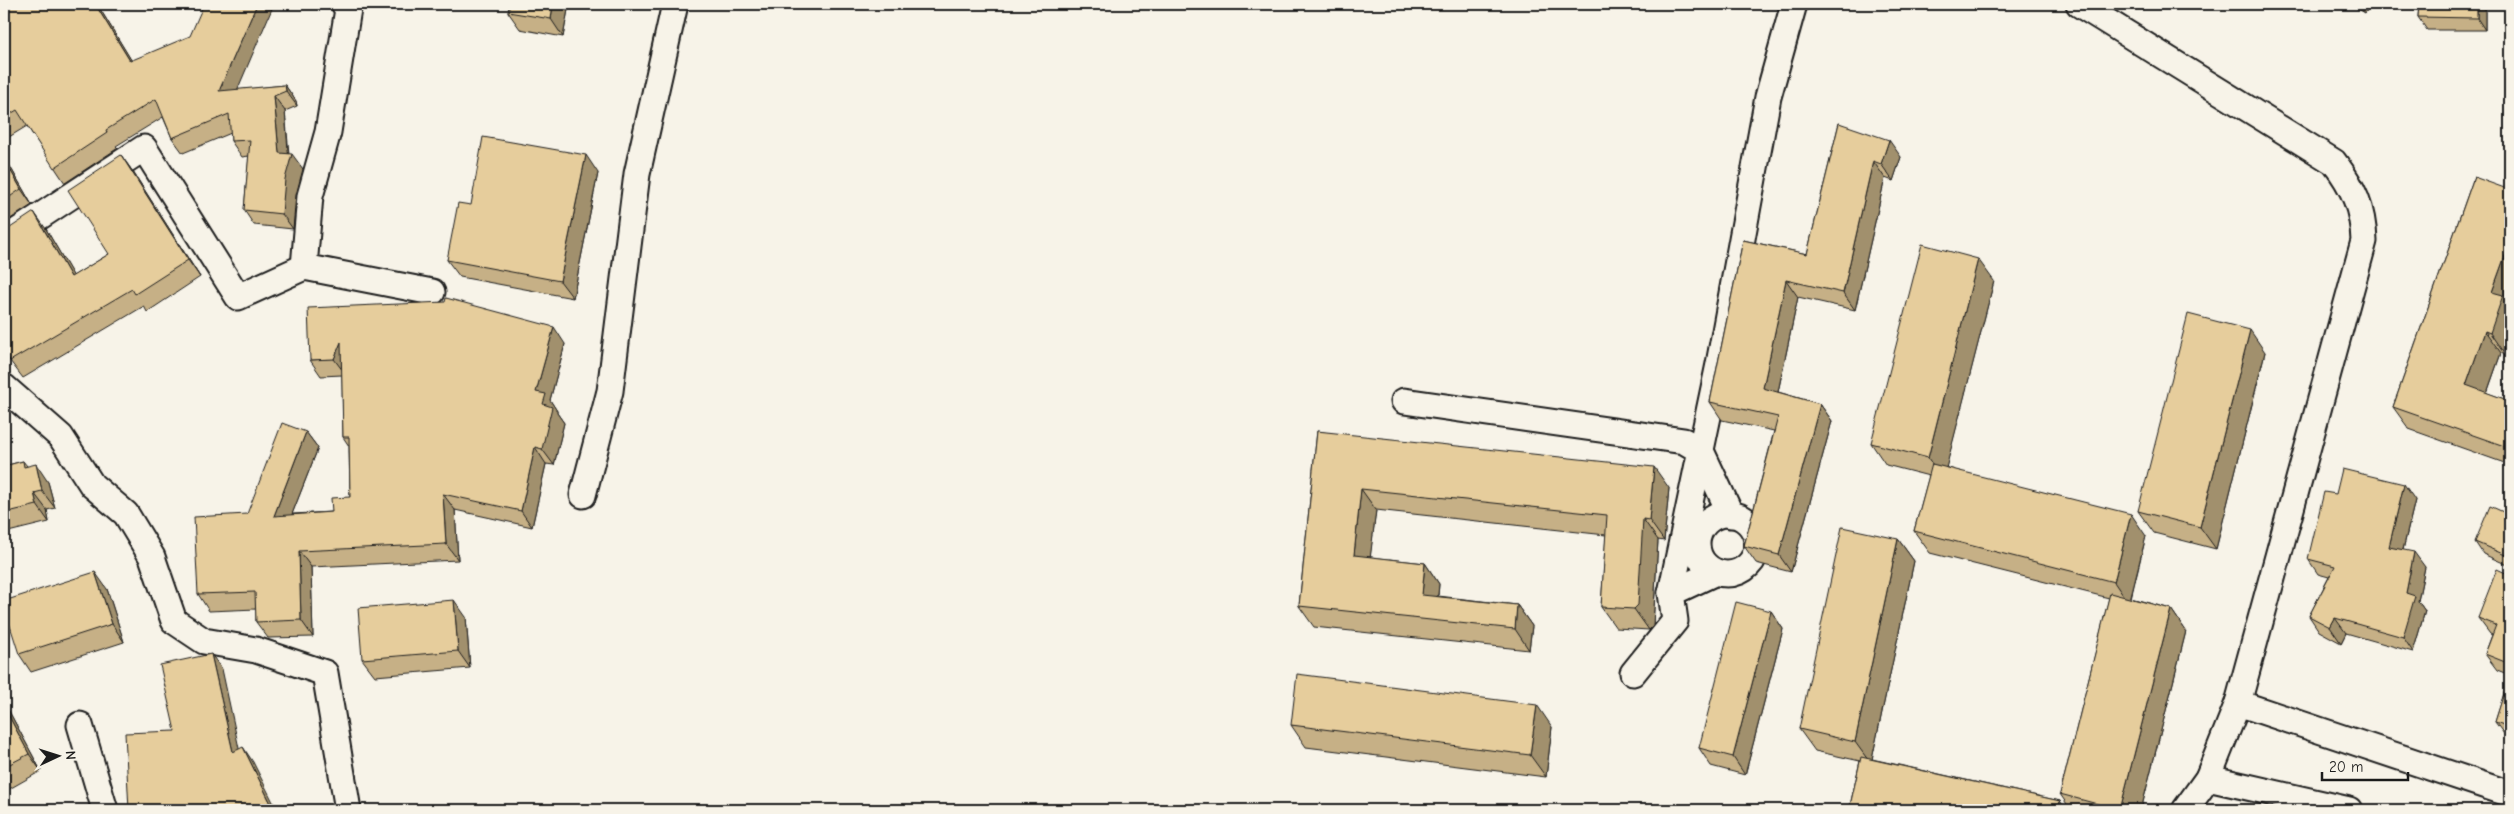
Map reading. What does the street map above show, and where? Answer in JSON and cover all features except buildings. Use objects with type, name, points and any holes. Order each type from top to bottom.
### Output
[{"type":"street","points":[[304,267],[310,196],[328,132],[348,9],[344,4]]},
{"type":"street","points":[[583,495],[610,391],[637,174],[675,4]]},
{"type":"street","points":[[1633,673],[1675,621],[1671,593],[1701,451],[1768,97],[1794,4]]},
{"type":"street","points":[[2078,4],[2334,162],[2350,182],[2363,219],[2364,242],[2238,703],[2208,778],[2185,810]]},
{"type":"street","points":[[4,240],[144,148],[238,297],[304,267],[432,292]]},
{"type":"street","points":[[4,387],[61,437],[92,485],[126,514],[152,557],[174,621],[204,641],[256,650],[325,673],[348,810]]},
{"type":"street","points":[[1404,401],[1684,441],[1701,451],[1731,515]]},
{"type":"street","points":[[1671,593],[1716,572],[1738,572],[1750,564],[1756,551],[1753,530],[1744,519],[1731,515],[1717,516],[1710,519],[1700,530],[1698,537],[1701,558],[1710,569],[1716,572]]},
{"type":"street","points":[[2238,703],[2510,794]]},
{"type":"street","points":[[80,725],[105,810]]},
{"type":"street","points":[[2208,778],[2349,810]]}]
